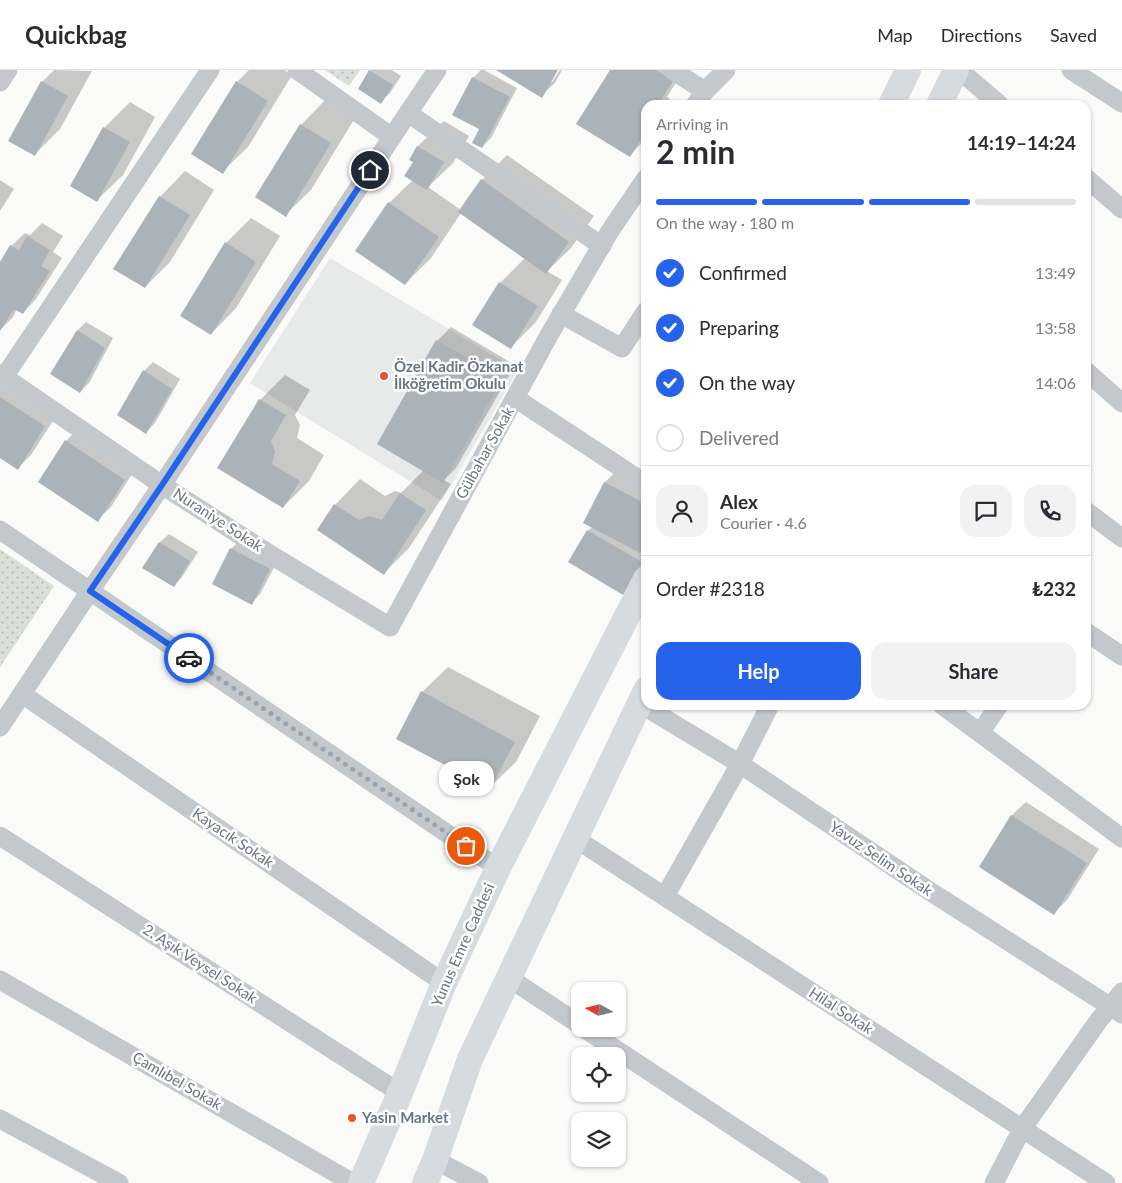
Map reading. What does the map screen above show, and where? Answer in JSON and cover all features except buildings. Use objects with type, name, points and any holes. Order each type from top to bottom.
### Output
[{"type":"street","points":[[0,82],[8,70]]},
{"type":"street","points":[[2,375],[210,70]]},
{"type":"street","points":[[296,70],[392,137]]},
{"type":"street","points":[[0,727],[436,70]]},
{"type":"street","points":[[672,70],[700,98],[726,70]]},
{"type":"street","points":[[893,100],[908,70]]},
{"type":"street","points":[[942,100],[957,70],[994,100]]},
{"type":"street","points":[[1071,70],[1122,103]]},
{"type":"street","points":[[408,113],[602,246]]},
{"type":"street","points":[[1091,183],[1122,209]]},
{"type":"street","name":"Gülbahar Sokak","points":[[390,627],[561,314],[610,231],[641,185]]},
{"type":"street","points":[[561,314],[622,348],[641,319]]},
{"type":"street","name":"Nuraniye Sokak","points":[[2,375],[162,485],[276,558],[390,627]]},
{"type":"street","points":[[1091,375],[1122,403]]},
{"type":"street","points":[[515,398],[641,481]]},
{"type":"street","points":[[1091,515],[1122,538]]},
{"type":"street","points":[[0,530],[498,868]]},
{"type":"street","name":"Yunus Emre Caddesi","points":[[361,1183],[400,1093],[444,983],[498,868],[641,589]]},
{"type":"street","points":[[1091,635],[1122,656]]},
{"type":"street","name":"Kayacık Sokak","points":[[22,694],[444,983]]},
{"type":"street","points":[[425,1183],[435,1160],[470,1059],[641,700]]},
{"type":"street","name":"Yavuz Selim Sokak","points":[[663,710],[931,892],[1116,1010]]},
{"type":"street","points":[[665,896],[740,764],[767,710]]},
{"type":"street","points":[[949,710],[1122,838]]},
{"type":"street","points":[[980,733],[996,710]]},
{"type":"street","name":"2. Aşık Veysel Sokak","points":[[0,836],[400,1093]]},
{"type":"street","name":"Hilal Sokak","points":[[576,839],[1106,1183]]},
{"type":"street","points":[[509,978],[571,1019]]},
{"type":"street","name":"Çamlıbel Sokak","points":[[0,980],[354,1183]]},
{"type":"street","points":[[994,1183],[1022,1129],[1099,1020],[1116,1010],[1122,992]]},
{"type":"street","points":[[599,1038],[819,1183]]},
{"type":"street","points":[[0,1119],[119,1183]]},
{"type":"street","points":[[435,1160],[479,1183]]},
{"type":"shaded area","points":[[325,70],[360,70],[349,86]]},
{"type":"shaded area","name":"Özel Kadir Özkanat İlköğretim Okulu","points":[[330,258],[518,370],[442,501],[250,383]]},
{"type":"shaded area","points":[[0,549],[54,586],[0,667]]},
{"type":"way so far","points":[[189,658],[466,846]]},
{"type":"place","name":"Özel Kadir Özkanat İlköğretim Okulu","points":[[384,376]]},
{"type":"place","name":"Şok","points":[[466,846]]},
{"type":"place","name":"Yasin Market","points":[[352,1118]]},
{"type":"route","points":[[189,658],[90,591],[370,170]]}]
